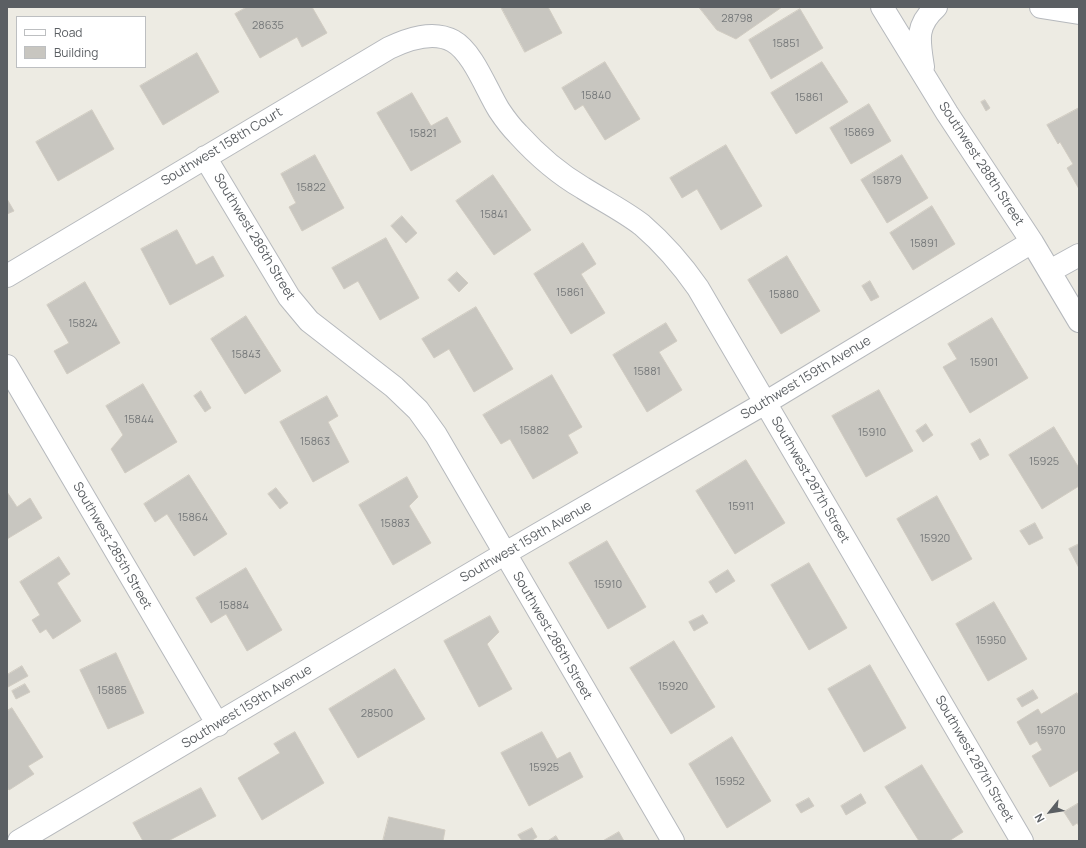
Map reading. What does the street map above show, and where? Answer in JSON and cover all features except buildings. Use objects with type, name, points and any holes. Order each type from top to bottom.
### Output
[{"type":"street","name":"Southwest 288th Street","points":[[882,7],[924,76],[1032,242],[1079,321]]},
{"type":"street","points":[[924,76],[918,37],[923,21],[936,7]]},
{"type":"street","points":[[1041,7],[1079,14]]},
{"type":"street","name":"Southwest 158th Court","points":[[7,276],[389,48],[406,40],[423,36],[443,36]]},
{"type":"street","name":"Southwest 287th Street","points":[[443,36],[454,41],[464,50],[500,112],[517,134],[536,153],[557,171],[641,224],[683,266],[698,288],[766,403],[1022,841]]},
{"type":"street","name":"Southwest 286th Street","points":[[205,157],[289,297],[309,321],[394,387],[418,410],[436,435],[504,554],[673,841]]},
{"type":"street","name":"Southwest 159th Avenue","points":[[19,841],[218,725],[504,554],[766,403],[1032,242]]},
{"type":"street","points":[[1050,271],[1079,255]]},
{"type":"street","name":"Southwest 285th Street","points":[[7,366],[218,725]]}]
